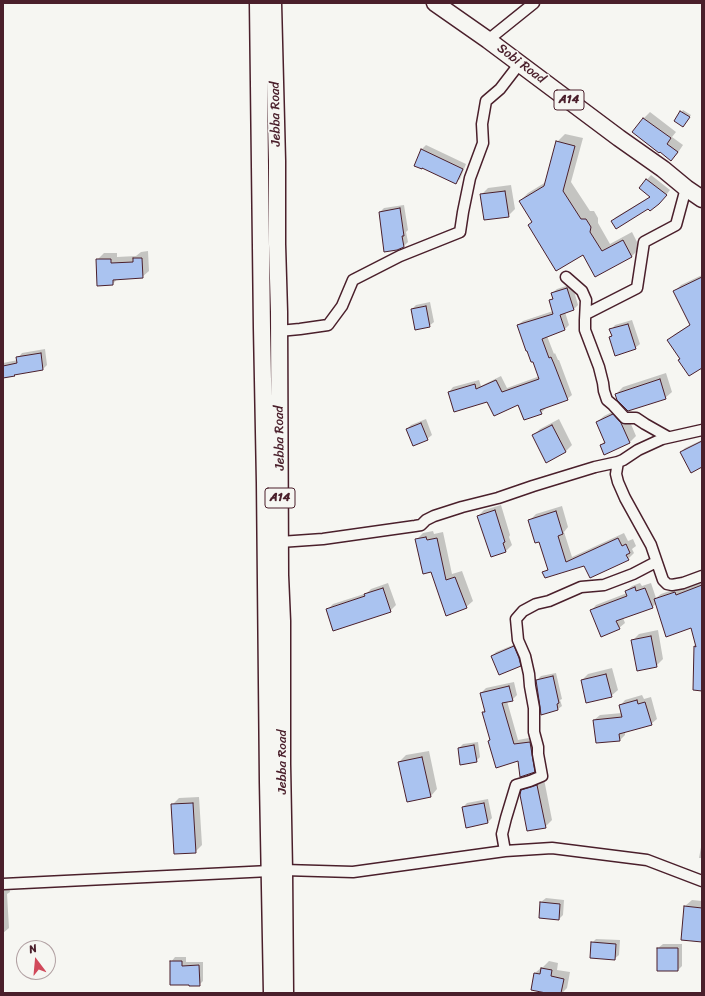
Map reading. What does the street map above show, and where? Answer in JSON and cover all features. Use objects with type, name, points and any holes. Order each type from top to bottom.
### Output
[{"type":"highway","name":"A14","points":[[258,3],[268,782],[277,871],[272,993]]},
{"type":"highway","name":"Jebba Road","points":[[273,3],[277,161],[283,707],[277,871],[285,993]]},
{"type":"highway","name":"Sobi Road","points":[[435,3],[520,63],[702,199]]},
{"type":"street","points":[[488,40],[534,3]]},
{"type":"street","points":[[279,331],[328,325],[342,306],[353,280],[400,256],[460,232],[470,178],[483,143],[482,124],[486,101],[500,89],[520,63]]},
{"type":"street","points":[[586,314],[637,288],[644,242],[676,225],[686,188]]},
{"type":"street","points":[[566,278],[582,291],[586,300],[585,330],[599,367],[607,400],[625,418],[636,418],[668,436]]},
{"type":"street","points":[[280,542],[323,539],[421,525],[426,520],[434,516],[462,507],[498,498],[595,467],[618,462],[646,445],[668,436],[702,430]]},
{"type":"street","points":[[618,462],[616,474],[618,482],[628,504],[651,545],[663,580],[667,584],[683,583],[702,576]]},
{"type":"street","points":[[504,851],[502,834],[516,785],[542,776],[538,747],[534,732],[534,708],[529,674],[525,656],[518,640],[516,619],[523,611],[536,604],[549,601],[581,587],[604,585],[633,574],[656,562]]},
{"type":"street","points":[[3,884],[277,871],[353,872],[504,851],[552,848],[647,860],[702,881]]},
{"type":"building","points":[[680,111],[690,117],[683,127],[674,121]]},
{"type":"building","points":[[643,118],[671,138],[667,144],[678,152],[671,161],[632,132]]},
{"type":"building","points":[[556,141],[575,146],[563,191],[581,219],[586,219],[591,227],[590,232],[602,251],[623,240],[632,257],[595,277],[583,255],[556,271],[528,225],[532,222],[519,201],[544,186]]},
{"type":"building","points":[[421,149],[463,169],[456,184],[422,168],[414,166]]},
{"type":"building","points":[[646,179],[667,195],[650,211],[648,209],[616,229],[611,221],[650,197],[639,188]]},
{"type":"building","points":[[505,191],[509,217],[484,220],[480,194]]},
{"type":"building","points":[[400,208],[404,247],[397,250],[384,252],[379,212]]},
{"type":"building","points":[[133,258],[142,258],[143,278],[113,280],[113,285],[97,286],[96,259],[111,259],[111,263],[133,262]]},
{"type":"building","points":[[702,277],[702,368],[689,376],[667,340],[690,325],[673,291]]},
{"type":"building","points":[[567,288],[574,310],[560,315],[565,330],[542,339],[549,358],[551,357],[554,364],[568,400],[540,410],[542,414],[524,420],[518,405],[494,416],[487,402],[454,412],[448,392],[475,384],[476,389],[496,380],[502,392],[539,379],[533,362],[531,362],[526,351],[517,325],[553,314],[549,300],[553,299],[551,293]]},
{"type":"building","points":[[426,306],[430,327],[415,330],[411,309]]},
{"type":"building","points":[[628,324],[636,349],[615,356],[609,337],[612,336],[609,329]]},
{"type":"building","points":[[41,353],[43,370],[3,378],[3,366],[17,363],[16,357]]},
{"type":"building","points":[[660,379],[666,399],[628,411],[617,400],[615,394]]},
{"type":"building","points":[[613,414],[621,423],[630,443],[604,455],[600,445],[605,443],[596,422]]},
{"type":"building","points":[[421,423],[428,440],[413,446],[406,429]]},
{"type":"building","points":[[552,425],[566,452],[546,463],[532,435]]},
{"type":"building","points":[[702,441],[702,467],[691,473],[680,452]]},
{"type":"building","points":[[495,510],[505,542],[503,543],[506,552],[491,557],[477,516]]},
{"type":"building","points":[[556,511],[563,534],[558,536],[566,562],[618,538],[622,546],[626,544],[630,553],[626,555],[629,560],[590,578],[584,566],[545,578],[542,572],[548,570],[539,542],[535,543],[528,520]]},
{"type":"building","points":[[426,537],[427,540],[437,538],[446,580],[455,577],[467,608],[446,616],[431,572],[423,574],[415,539]]},
{"type":"building","points":[[702,585],[702,691],[693,690],[694,646],[696,647],[691,628],[666,637],[654,599],[675,592],[676,595]]},
{"type":"building","points":[[635,587],[636,591],[645,588],[653,608],[616,621],[620,629],[601,637],[590,610],[627,596],[625,591]]},
{"type":"building","points":[[383,588],[391,612],[333,631],[326,609],[365,596],[364,594]]},
{"type":"building","points":[[651,636],[657,667],[637,671],[631,640]]},
{"type":"building","points":[[514,646],[521,666],[499,675],[491,656]]},
{"type":"building","points":[[606,674],[612,697],[586,703],[581,680]]},
{"type":"building","points":[[553,676],[559,703],[557,704],[558,710],[541,715],[536,680]]},
{"type":"building","points":[[509,686],[513,701],[502,703],[514,744],[530,742],[535,772],[520,777],[518,761],[496,768],[488,741],[490,740],[482,712],[485,712],[480,693]]},
{"type":"building","points":[[637,700],[638,704],[645,702],[652,725],[619,734],[620,741],[596,743],[593,720],[622,717],[619,705]]},
{"type":"building","points":[[474,745],[477,762],[460,765],[458,748]]},
{"type":"building","points":[[422,757],[431,797],[407,802],[398,762]]},
{"type":"building","points":[[537,785],[546,828],[527,831],[520,795],[521,790]]},
{"type":"building","points":[[193,803],[196,853],[174,854],[171,804]]},
{"type":"building","points":[[484,803],[488,823],[466,828],[462,807]]},
{"type":"building","points":[[540,902],[560,904],[559,920],[539,918]]},
{"type":"building","points":[[684,906],[702,908],[702,942],[681,940]]},
{"type":"building","points":[[591,942],[616,944],[615,960],[590,958]]},
{"type":"building","points":[[657,948],[678,948],[678,971],[657,971]]},
{"type":"building","points":[[170,961],[182,961],[182,966],[199,965],[200,986],[170,985]]},
{"type":"building","points":[[541,968],[552,970],[551,976],[564,979],[561,993],[546,993],[531,990],[534,973],[540,974]]}]
